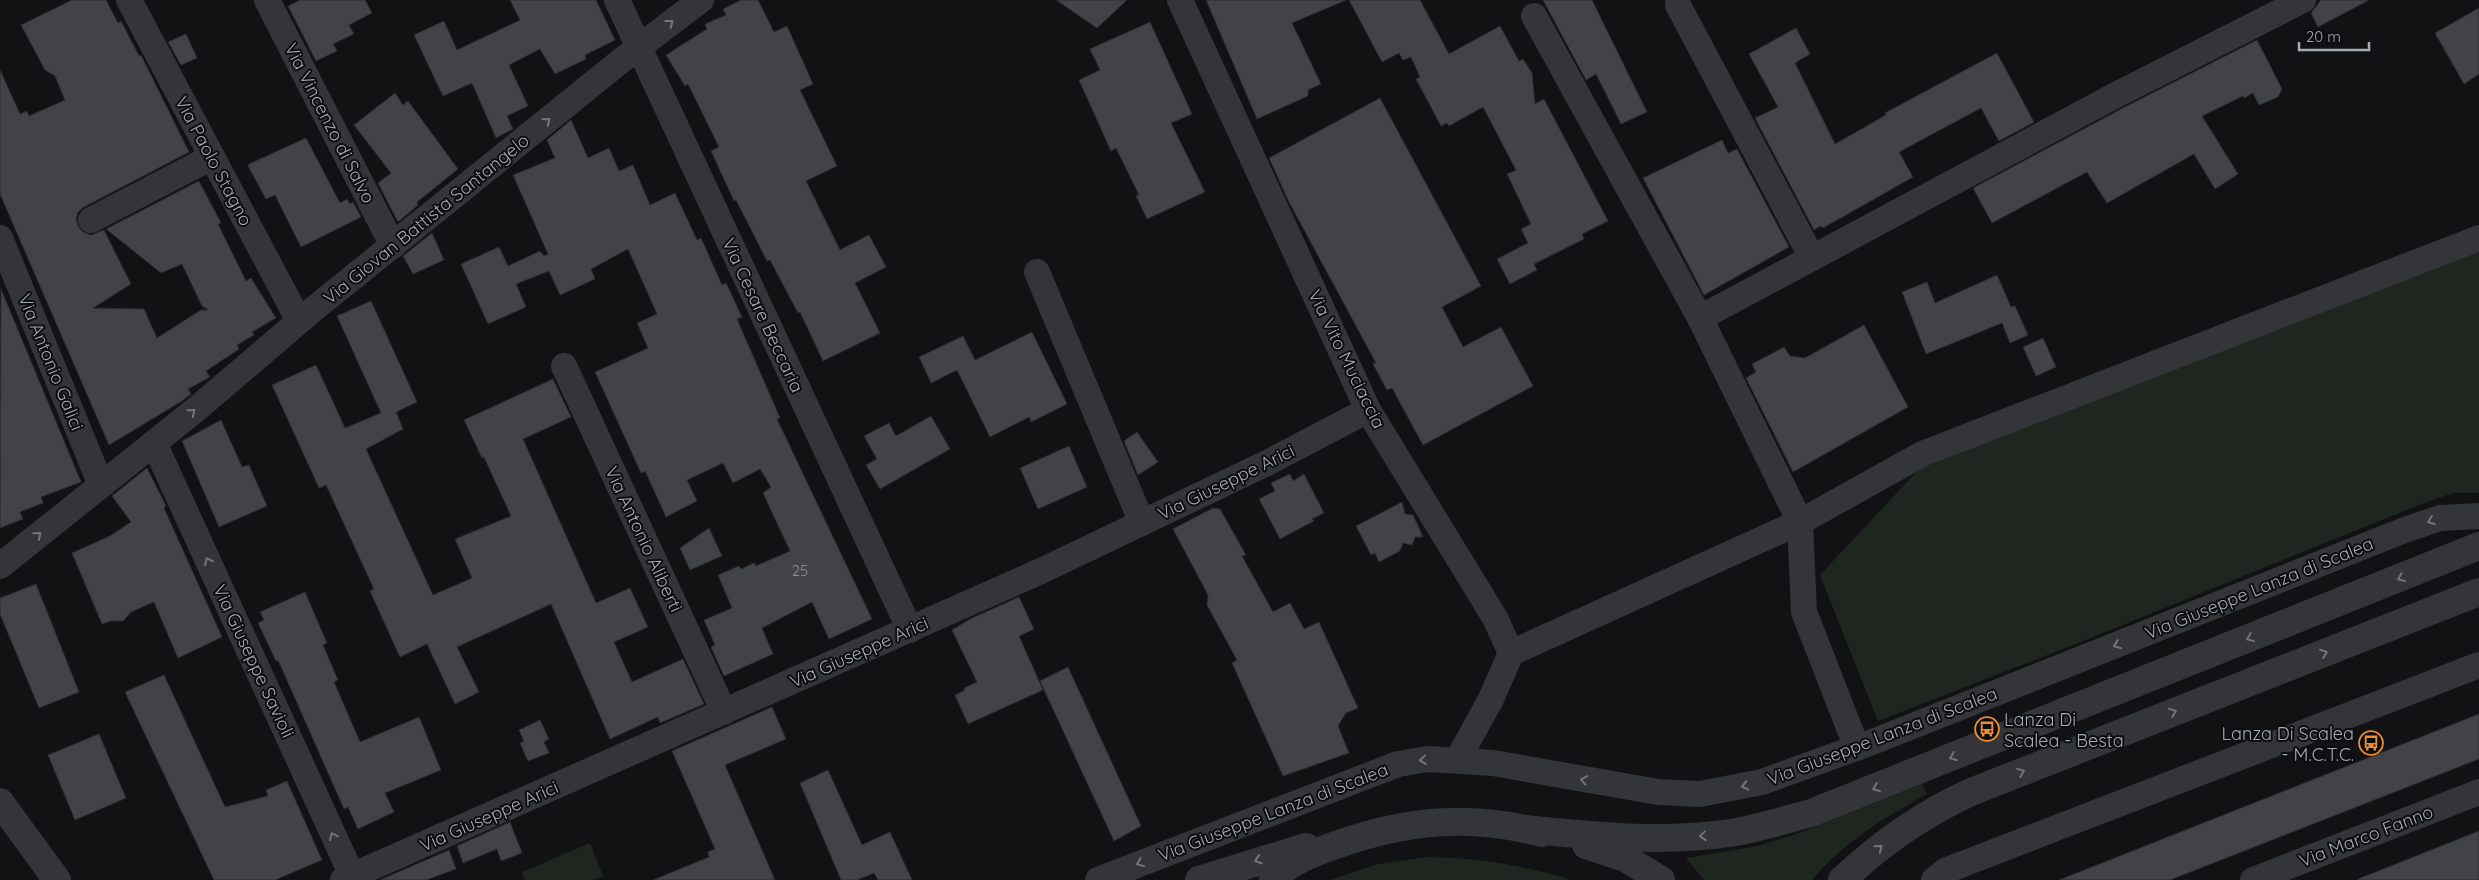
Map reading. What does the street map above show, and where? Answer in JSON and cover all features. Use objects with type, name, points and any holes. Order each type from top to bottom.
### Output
[{"type":"street","name":"Via Paolo Stagno","points":[[129,0],[299,321]]},
{"type":"street","name":"Via Vincenzo di Salvo","points":[[267,0],[393,246]]},
{"type":"street","name":"Via Cesare Beccaria","points":[[617,0],[910,630]]},
{"type":"street","name":"Via Giovan Battista Santangelo","points":[[0,566],[154,443],[299,321],[639,47],[701,0]]},
{"type":"street","name":"Via Vito Muciaccia","points":[[1180,0],[1368,410],[1496,618],[1511,653]]},
{"type":"street","points":[[1700,318],[2116,95],[2303,0]]},
{"type":"street","points":[[1678,5],[1812,258]]},
{"type":"street","points":[[1534,16],[1700,318],[1800,522],[1804,612],[1857,748]]},
{"type":"street","points":[[91,220],[212,157]]},
{"type":"street","name":"Via Antonio Galici","points":[[0,238],[101,485]]},
{"type":"street","points":[[1458,759],[1491,699],[1511,653],[1800,522],[1922,454],[2479,238]]},
{"type":"street","points":[[1038,272],[1142,523]]},
{"type":"street","name":"Via Antonio Aliberti","points":[[564,366],[724,712]]},
{"type":"street","name":"Via Giuseppe Arici","points":[[350,879],[910,630],[1267,463],[1368,410]]},
{"type":"street","name":"Via Giuseppe Savioli","points":[[154,443],[350,879]]},
{"type":"street","name":"Via Giuseppe Lanza di Scalea","points":[[1098,880],[1372,772],[1408,762],[1428,759],[1493,762],[1626,788],[1700,794],[1762,782],[1857,748],[2402,531],[2440,518],[2479,516]]},
{"type":"street","points":[[1200,880],[1282,853],[1373,832],[1444,821],[1470,821],[1525,829],[1620,837],[1679,838],[1731,833],[1794,818],[1845,800],[2479,546]]},
{"type":"street","points":[[1842,880],[1892,838],[1926,815],[1971,792],[2479,592]]},
{"type":"street","points":[[1934,880],[1945,872],[2479,665]]},
{"type":"street","name":"Via Marco Fanno","points":[[2253,880],[2479,792]]},
{"type":"street","points":[[0,802],[57,880]]},
{"type":"street","points":[[1525,829],[1601,849],[1625,858],[1661,880]]},
{"type":"street","points":[[1273,880],[1291,865],[1307,856],[1373,832]]},
{"type":"shaded area","points":[[2479,249],[2479,493],[2453,493],[2424,503],[2078,643],[1878,721],[1820,575],[1919,469]]},
{"type":"shaded area","points":[[1922,784],[1927,794],[1895,812],[1851,842],[1824,866],[1812,880],[1704,880],[1686,858],[1758,846],[1799,833]]},
{"type":"shaded area","points":[[590,843],[603,876],[592,880],[525,880],[522,872]]},
{"type":"shaded area","points":[[1427,857],[1500,863],[1572,880],[1330,880],[1378,864]]},
{"type":"building","points":[[72,0],[106,0],[118,23],[121,21],[139,56],[141,55],[189,152],[84,207],[78,212],[76,219],[78,226],[83,232],[91,235],[104,230],[131,284],[93,308],[144,309],[157,338],[201,310],[208,310],[202,306],[182,264],[161,273],[106,229],[199,181],[221,223],[218,224],[246,281],[251,278],[276,318],[252,332],[254,335],[237,345],[239,349],[206,371],[210,377],[188,389],[191,394],[182,401],[109,445],[0,194],[0,70],[20,114],[27,111],[29,116],[65,100],[55,76],[45,70],[21,25]]},
{"type":"building","points":[[300,0],[365,0],[372,13],[349,25],[354,34],[333,44],[337,51],[316,61],[288,6]]},
{"type":"building","points":[[510,0],[596,0],[615,40],[585,55],[586,59],[555,74],[540,49],[509,65],[528,106],[507,116],[513,129],[496,138],[472,83],[443,96],[414,35],[444,21],[457,50],[520,20]]},
{"type":"building","points":[[741,0],[758,0],[774,32],[787,26],[813,84],[800,90],[837,166],[806,181],[840,250],[869,235],[886,267],[855,283],[880,333],[823,361],[800,312],[798,313],[770,260],[767,261],[736,200],[734,201],[711,151],[719,147],[688,84],[685,86],[666,55],[707,29],[705,24],[726,15],[723,9]]},
{"type":"building","points":[[1056,0],[1127,0],[1097,28]]},
{"type":"building","points":[[1206,0],[1346,0],[1292,23],[1321,84],[1308,90],[1308,96],[1257,119]]},
{"type":"building","points":[[1349,0],[1420,0],[1449,54],[1500,26],[1519,61],[1523,59],[1532,73],[1535,104],[1544,99],[1608,221],[1582,234],[1584,239],[1534,264],[1537,270],[1510,284],[1497,259],[1528,243],[1521,229],[1531,224],[1507,174],[1516,170],[1483,107],[1449,126],[1447,123],[1441,126],[1416,79],[1420,77],[1411,57],[1403,60],[1399,53],[1382,62]]},
{"type":"building","points":[[1543,0],[1592,0],[1647,112],[1621,124],[1596,74],[1586,80]]},
{"type":"building","points":[[2321,0],[2369,0],[2318,27],[2311,13]]},
{"type":"building","points":[[2479,8],[2479,74],[2464,84],[2435,33]]},
{"type":"building","points":[[1150,22],[1192,114],[1171,123],[1205,192],[1147,219],[1136,196],[1139,195],[1116,148],[1111,151],[1079,80],[1100,70],[1090,49]]},
{"type":"building","points":[[1796,28],[1810,54],[1795,63],[1835,144],[1886,115],[1885,113],[1997,53],[2034,122],[1999,141],[1981,108],[1899,152],[1913,177],[1823,228],[1821,226],[1814,230],[1755,118],[1778,107],[1749,54]]},
{"type":"building","points":[[186,34],[197,58],[181,65],[168,42]]},
{"type":"building","points":[[2257,40],[2282,89],[2278,97],[2259,105],[2253,93],[2202,116],[2238,174],[2215,189],[2194,154],[2107,203],[2087,172],[1992,223],[1973,188],[2123,108]]},
{"type":"building","points":[[395,93],[403,105],[408,101],[458,169],[417,202],[418,205],[398,222],[378,183],[391,173],[354,125]]},
{"type":"building","points":[[1380,98],[1481,286],[1442,307],[1463,347],[1501,327],[1533,386],[1423,445],[1392,388],[1387,390],[1373,364],[1376,363],[1289,202],[1269,158]]},
{"type":"building","points":[[571,120],[588,158],[609,148],[619,171],[633,165],[650,205],[675,193],[697,240],[701,238],[722,285],[726,283],[742,317],[737,319],[780,418],[777,419],[872,619],[829,639],[812,602],[762,628],[773,654],[724,676],[711,647],[715,645],[704,620],[732,608],[718,575],[739,566],[741,569],[754,563],[756,566],[790,551],[763,493],[771,487],[760,469],[733,483],[723,463],[687,480],[697,501],[666,517],[645,471],[641,473],[595,372],[648,348],[637,323],[657,314],[628,249],[591,269],[595,279],[560,295],[549,271],[516,284],[526,307],[488,324],[461,264],[499,247],[508,266],[540,251],[544,256],[548,254],[513,175],[555,158],[547,140]]},
{"type":"building","points":[[306,138],[340,203],[347,199],[350,204],[353,202],[361,217],[301,247],[275,195],[266,199],[248,166]]},
{"type":"building","points":[[1722,140],[1728,153],[1737,149],[1789,247],[1704,295],[1643,178]]},
{"type":"building","points":[[432,233],[444,260],[413,274],[403,256]]},
{"type":"building","points":[[1997,275],[2011,307],[2015,306],[2028,335],[2010,343],[2002,323],[1926,354],[1902,292],[1927,282],[1935,303]]},
{"type":"building","points":[[1,289],[81,482],[41,497],[43,503],[20,512],[23,519],[0,528]]},
{"type":"building","points":[[371,301],[417,402],[396,412],[403,429],[366,449],[433,595],[472,578],[455,539],[511,516],[484,457],[482,458],[464,420],[553,379],[571,417],[523,439],[596,603],[630,588],[648,627],[614,642],[632,682],[683,659],[704,704],[660,723],[658,717],[610,739],[551,604],[457,647],[479,692],[455,704],[427,644],[400,657],[370,591],[374,589],[326,485],[319,488],[272,385],[316,365],[345,428],[381,413],[337,316]]},
{"type":"building","points":[[1864,325],[1908,407],[1793,472],[1746,378],[1756,372],[1752,364],[1784,347],[1790,356],[1805,358]]},
{"type":"building","points":[[1032,332],[1067,404],[1031,422],[1029,417],[990,437],[957,370],[931,383],[919,357],[963,336],[975,360]]},
{"type":"building","points":[[2043,338],[2056,367],[2036,376],[2023,347]]},
{"type":"building","points":[[931,416],[950,449],[880,489],[866,465],[877,459],[864,436],[889,423],[896,436]]},
{"type":"building","points":[[221,420],[242,467],[249,465],[267,506],[219,527],[182,441]]},
{"type":"building","points":[[1137,432],[1158,462],[1138,475],[1124,441]]},
{"type":"building","points":[[1069,446],[1087,487],[1038,509],[1020,468]]},
{"type":"building","points":[[147,468],[166,506],[164,508],[222,637],[178,658],[154,602],[131,612],[123,621],[111,621],[102,624],[72,553],[110,536],[131,522],[112,496]]},
{"type":"building","points":[[1290,474],[1293,481],[1304,474],[1324,513],[1312,519],[1314,521],[1280,539],[1259,499],[1275,491],[1271,483]]},
{"type":"building","points":[[1402,502],[1405,514],[1413,515],[1423,537],[1415,537],[1412,545],[1403,543],[1400,551],[1379,562],[1375,553],[1371,555],[1356,526]]},
{"type":"building","points":[[1213,508],[1220,509],[1246,555],[1242,556],[1273,612],[1290,603],[1304,629],[1319,622],[1358,708],[1346,713],[1338,726],[1349,753],[1283,776],[1232,663],[1237,660],[1207,605],[1208,595],[1173,529]]},
{"type":"building","points":[[709,528],[722,556],[690,570],[680,548]]},
{"type":"building","points":[[36,584],[79,692],[39,708],[0,614],[0,598]]},
{"type":"building","points":[[305,592],[327,643],[323,645],[338,680],[334,682],[360,742],[419,717],[441,770],[385,793],[394,812],[358,829],[348,807],[344,809],[278,660],[276,661],[258,623],[264,620],[260,612]]},
{"type":"building","points":[[1019,597],[1034,629],[1019,636],[1043,690],[968,724],[955,695],[977,682],[952,630],[970,619]]},
{"type":"building","points":[[1068,667],[1141,826],[1114,841],[1040,681]]},
{"type":"building","points":[[164,675],[225,807],[268,796],[266,790],[287,781],[322,860],[275,880],[214,880],[125,692]]},
{"type":"building","points":[[772,707],[786,739],[725,765],[775,880],[653,880],[709,857],[708,852],[715,849],[672,751]]},
{"type":"building","points":[[2479,714],[2479,759],[2170,880],[2059,880]]},
{"type":"building","points":[[540,720],[549,739],[544,742],[549,753],[528,761],[520,743],[524,741],[519,730]]},
{"type":"building","points":[[99,734],[126,798],[75,820],[48,755]]},
{"type":"building","points":[[828,770],[862,845],[890,832],[912,880],[878,880],[874,873],[857,880],[841,880],[800,783]]},
{"type":"building","points":[[510,822],[522,853],[501,861],[497,849],[463,863],[457,846]]},
{"type":"building","points":[[2479,831],[2479,880],[2358,880],[2358,879]]},
{"type":"building","points":[[449,850],[456,869],[426,880],[380,880]]},
{"type":"place","name":"Lanza Di Scalea - Besta","points":[[1987,729]]},
{"type":"place","name":"Lanza Di Scalea - M.C.T.C.","points":[[2371,743]]}]
